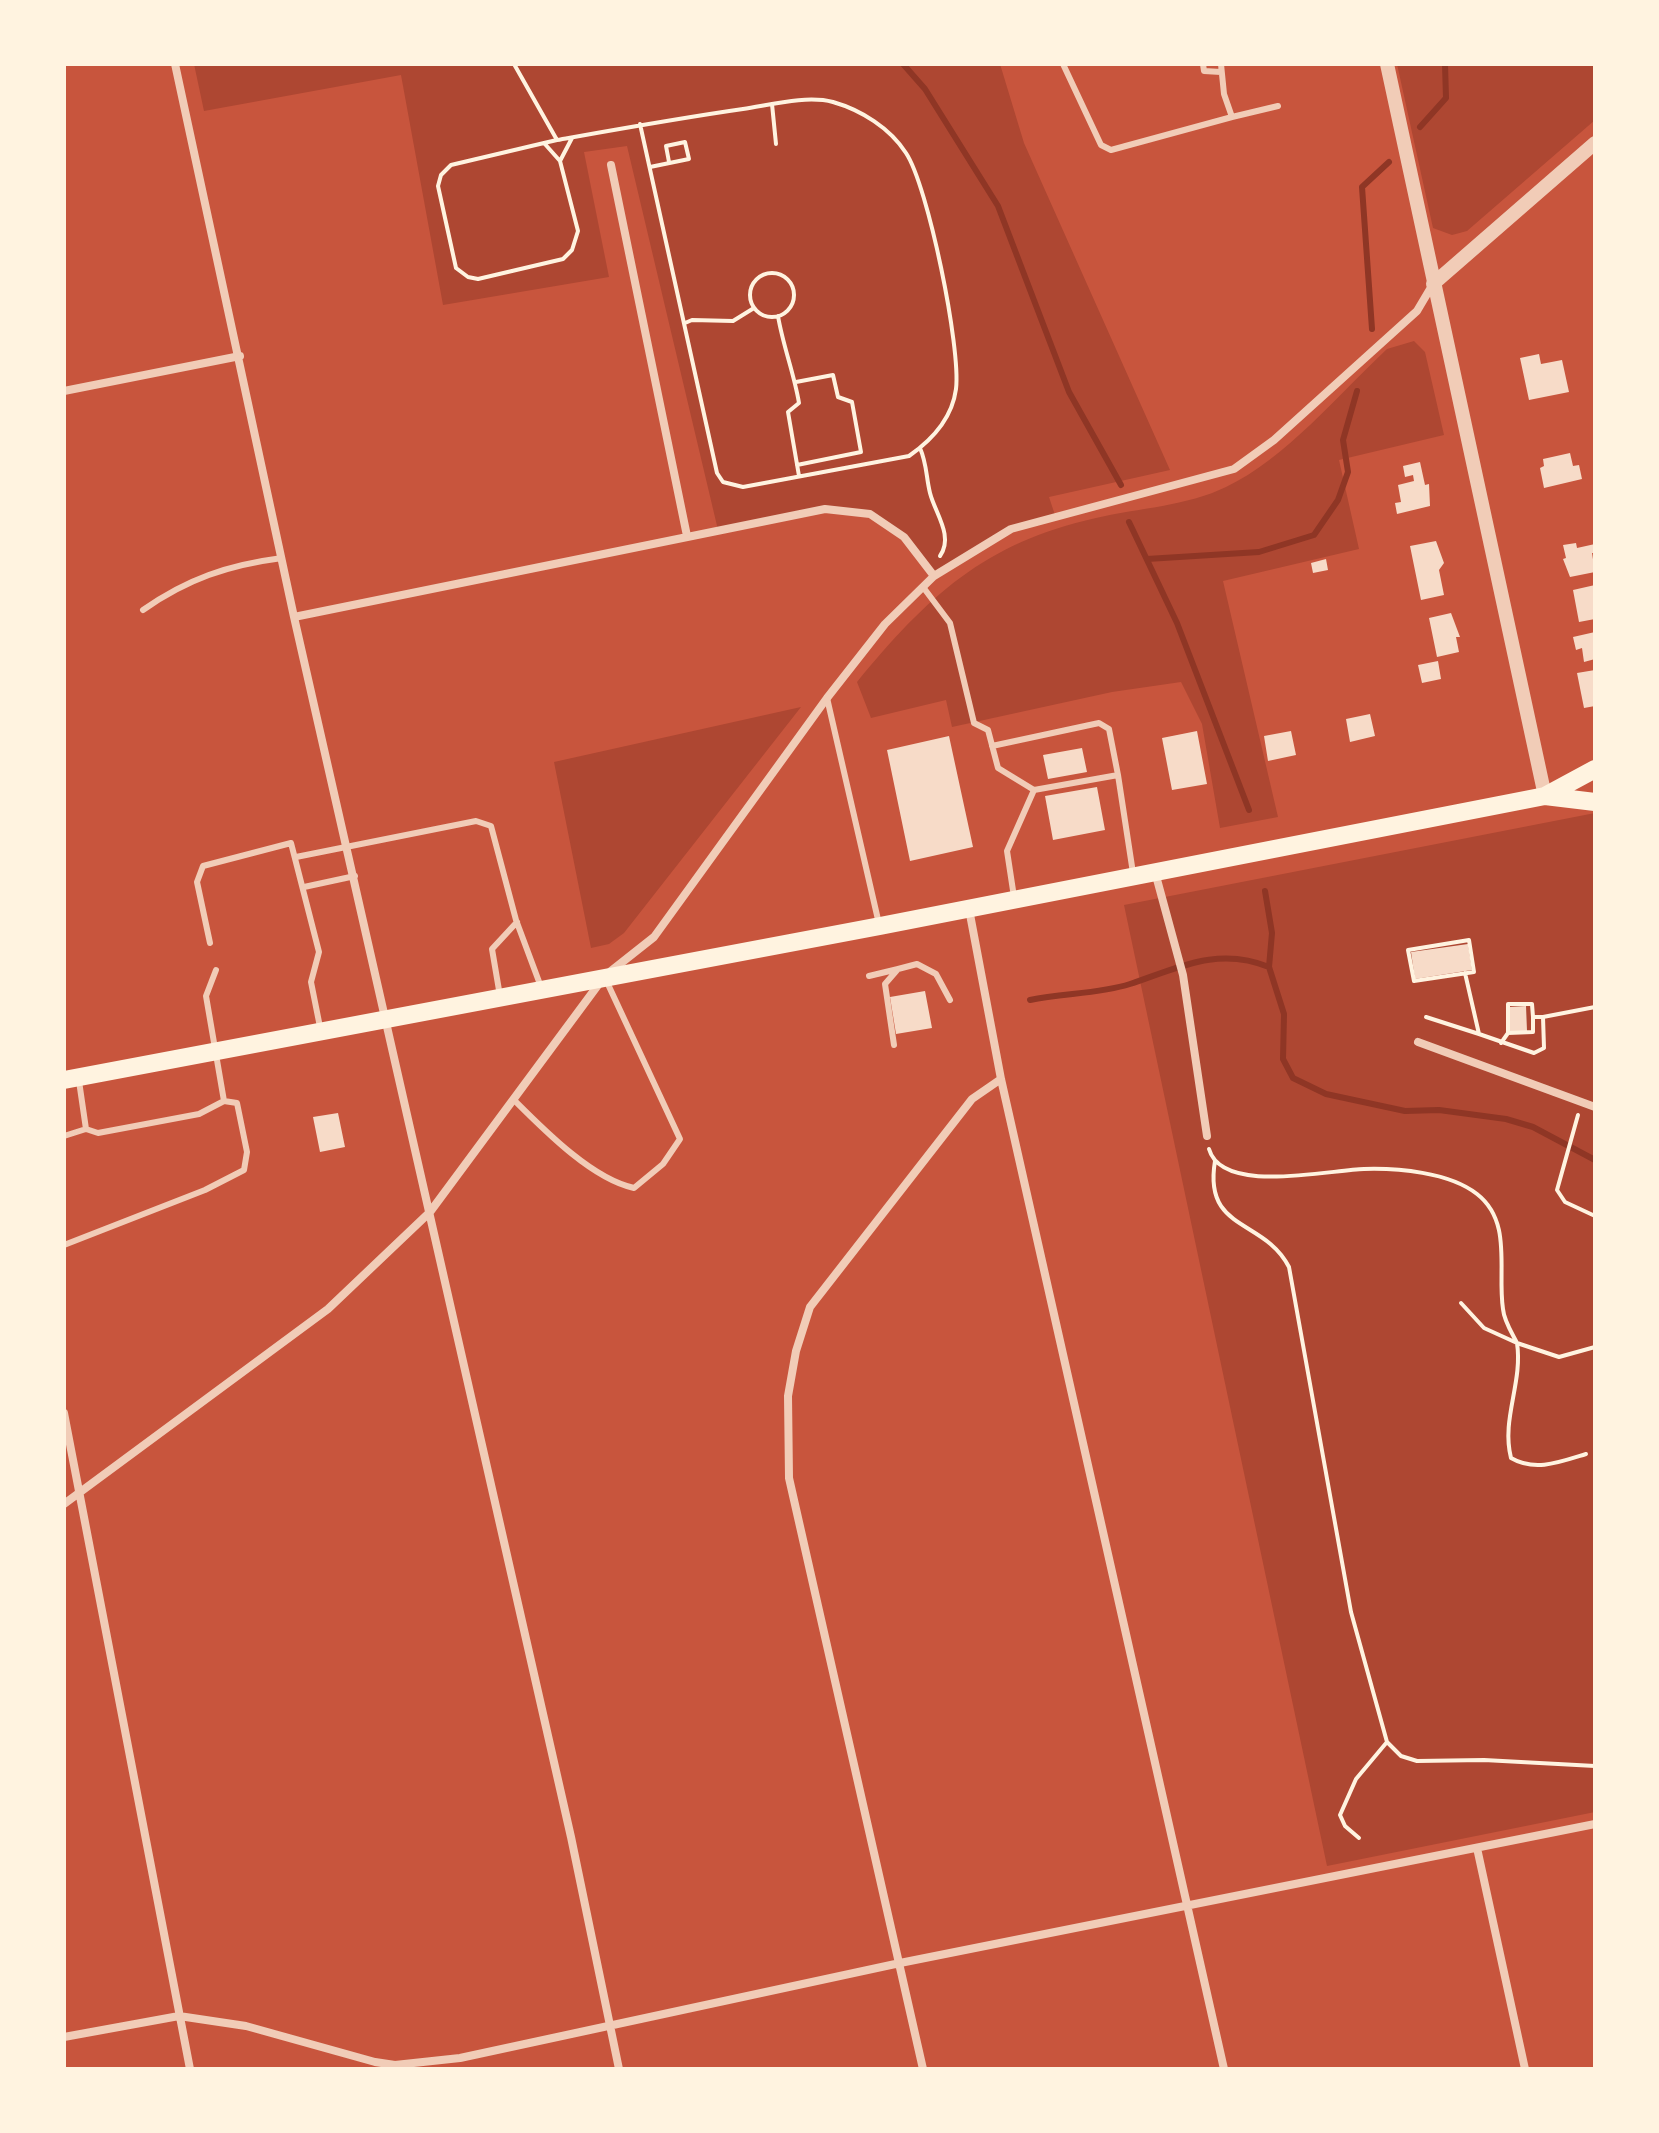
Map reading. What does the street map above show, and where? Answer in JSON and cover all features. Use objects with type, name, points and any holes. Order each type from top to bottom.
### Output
[{"type":"main road","points":[[71,1078],[969,909],[1545,796],[1595,769]]},
{"type":"main road","points":[[1545,796],[1595,802]]},
{"type":"street","points":[[175,64],[294,617],[571,1837],[619,2069]]},
{"type":"street","points":[[1387,64],[1545,796]]},
{"type":"street","points":[[64,1504],[328,1309],[430,1212],[604,977],[654,937],[827,698],[885,624],[934,576],[1011,529],[1234,469],[1274,440],[1417,311],[1433,284],[1595,143]]},
{"type":"street","points":[[611,165],[687,536]]},
{"type":"street","points":[[64,391],[240,356]]},
{"type":"street","points":[[294,617],[825,509],[870,514],[904,537],[934,576]]},
{"type":"street","points":[[1155,872],[1183,975],[1207,1136]]},
{"type":"street","points":[[969,909],[1001,1079],[1224,2069]]},
{"type":"street","points":[[1418,1042],[1595,1107]]},
{"type":"street","points":[[923,2069],[789,1478],[789,1387],[810,1307],[972,1099],[1001,1079]]},
{"type":"street","points":[[64,1413],[190,2069]]},
{"type":"street","points":[[64,2037],[179,2016],[246,2026],[395,2065],[460,2058],[900,1963],[1595,1824]]},
{"type":"street","points":[[1477,1848],[1525,2069]]},
{"type":"lane","points":[[1063,64],[1101,145],[1111,150],[1278,106]]},
{"type":"lane","points":[[1203,64],[1204,71],[1221,68],[1232,117]]},
{"type":"lane","points":[[143,610],[172,590],[209,572],[282,558]]},
{"type":"lane","points":[[923,587],[950,623],[974,723],[988,730],[998,768],[1034,790],[1118,775]]},
{"type":"lane","points":[[827,698],[880,926]]},
{"type":"lane","points":[[992,746],[1099,723],[1109,729],[1134,876]]},
{"type":"lane","points":[[1015,900],[1007,851],[1034,790]]},
{"type":"lane","points":[[296,857],[476,821],[491,826],[517,922],[542,988]]},
{"type":"lane","points":[[210,943],[197,882],[203,866],[291,843],[319,952],[311,982],[321,1031]]},
{"type":"lane","points":[[304,887],[355,876]]},
{"type":"lane","points":[[500,996],[492,949],[517,922]]},
{"type":"lane","points":[[869,976],[917,964],[936,974],[950,1000]]},
{"type":"lane","points":[[894,1045],[885,984],[898,969]]},
{"type":"lane","points":[[216,970],[206,996],[224,1101]]},
{"type":"lane","points":[[513,1099],[545,1130],[614,1184],[634,1188],[663,1164],[680,1139],[604,977]]},
{"type":"lane","points":[[71,1078],[86,1129]]},
{"type":"lane","points":[[64,1136],[86,1129],[98,1133],[199,1114],[224,1101],[237,1103],[248,1161],[244,1170],[205,1190],[64,1245]]},
{"type":"path","points":[[514,64],[557,140]]},
{"type":"path","points":[[544,143],[560,161],[578,231],[572,250],[563,259],[478,279],[468,277],[456,268],[438,186],[441,175],[451,165],[544,143],[557,140],[640,124],[772,104],[829,101],[844,106],[894,136],[916,172],[953,326],[956,390],[947,417],[931,440],[909,456],[743,487],[723,482],[717,473],[640,124]]},
{"type":"path","points":[[772,104],[776,144]]},
{"type":"path","points":[[560,161],[573,137]]},
{"type":"path","points":[[650,167],[689,159],[685,142],[666,146],[669,162]]},
{"type":"path","points":[[765,274],[779,274],[790,282],[794,296],[789,309],[778,316],[760,314],[754,308],[750,295],[754,281],[765,274]]},
{"type":"path","points":[[684,324],[692,320],[733,321],[754,308]]},
{"type":"path","points":[[778,316],[799,403],[788,412],[799,476]]},
{"type":"path","points":[[796,382],[833,375],[838,397],[852,402],[861,452],[797,465]]},
{"type":"path","points":[[920,448],[927,463],[929,492],[945,533],[944,550],[927,567]]},
{"type":"path","points":[[1469,940],[1474,972],[1465,973],[1414,981],[1408,950],[1469,940]]},
{"type":"path","points":[[1465,973],[1479,1034]]},
{"type":"path","points":[[1501,1043],[1508,1033],[1508,1004],[1532,1004],[1533,1032],[1508,1033]]},
{"type":"path","points":[[1533,1017],[1595,1007]]},
{"type":"path","points":[[1426,1017],[1501,1043],[1539,1052],[1544,1048],[1543,1017]]},
{"type":"path","points":[[1578,1120],[1559,1179],[1560,1196],[1595,1216]]},
{"type":"path","points":[[1207,1136],[1215,1161],[1213,1186],[1224,1213],[1270,1242],[1289,1267],[1351,1612],[1387,1742],[1401,1756],[1417,1761],[1484,1760],[1595,1766]]},
{"type":"path","points":[[1215,1161],[1235,1172],[1265,1177],[1390,1169],[1446,1181],[1476,1193],[1494,1214],[1498,1224],[1503,1258],[1503,1313],[1517,1343],[1521,1367],[1506,1437],[1511,1458],[1524,1465],[1550,1465],[1586,1454]]},
{"type":"path","points":[[1461,1303],[1484,1328],[1559,1357],[1595,1347]]},
{"type":"path","points":[[1359,1838],[1345,1826],[1340,1815],[1356,1779],[1387,1742]]},
{"type":"shaded area","points":[[194,64],[1000,64],[1024,143],[1170,470],[1049,497],[1055,515],[1011,529],[934,576],[891,527],[872,515],[856,510],[796,513],[718,530],[627,146],[584,152],[609,277],[443,305],[401,75],[204,111]]},
{"type":"shaded area","points":[[1397,64],[1595,64],[1595,120],[1467,231],[1452,235],[1433,228]]},
{"type":"shaded area","points":[[1414,341],[1425,352],[1444,435],[1339,460],[1359,549],[1223,581],[1278,817],[1220,828],[1202,724],[1181,682],[1112,692],[952,727],[946,700],[871,718],[857,682],[909,624],[961,577],[1021,542],[1056,529],[1096,518],[1179,503],[1226,487],[1248,475],[1290,443],[1387,349]]},
{"type":"shaded area","points":[[801,707],[624,933],[609,944],[591,948],[554,762]]},
{"type":"shaded area","points":[[1595,813],[1595,1812],[1327,1866],[1124,905]]},
{"type":"building","points":[[1539,354],[1541,364],[1562,360],[1569,392],[1529,400],[1520,358]]},
{"type":"building","points":[[1570,453],[1573,466],[1579,465],[1582,479],[1544,488],[1540,468],[1544,466],[1543,459]]},
{"type":"building","points":[[1420,462],[1425,485],[1429,484],[1430,506],[1397,514],[1395,503],[1401,502],[1398,485],[1414,481],[1413,475],[1405,477],[1403,466]]},
{"type":"building","points":[[1436,541],[1444,563],[1439,570],[1444,595],[1421,600],[1410,546]]},
{"type":"building","points":[[1576,543],[1577,548],[1595,544],[1595,553],[1592,553],[1595,572],[1570,577],[1563,559],[1566,558],[1563,545]]},
{"type":"building","points":[[1326,559],[1328,570],[1313,573],[1311,563]]},
{"type":"building","points":[[1595,585],[1595,619],[1579,622],[1573,590]]},
{"type":"building","points":[[1451,613],[1460,637],[1456,637],[1459,652],[1437,657],[1429,618]]},
{"type":"building","points":[[1595,632],[1595,659],[1584,662],[1582,648],[1576,650],[1573,637]]},
{"type":"building","points":[[1438,661],[1441,679],[1422,683],[1418,665]]},
{"type":"building","points":[[1595,670],[1595,706],[1584,708],[1577,673]]},
{"type":"building","points":[[1370,714],[1375,736],[1350,742],[1346,719]]},
{"type":"building","points":[[1197,731],[1207,784],[1172,790],[1162,738]]},
{"type":"building","points":[[1291,731],[1296,755],[1268,761],[1264,736]]},
{"type":"building","points":[[949,736],[973,847],[910,861],[887,750]]},
{"type":"building","points":[[1082,748],[1087,772],[1048,779],[1043,755]]},
{"type":"building","points":[[1097,787],[1105,830],[1053,840],[1045,796]]},
{"type":"building","points":[[1468,944],[1472,970],[1415,979],[1411,952]]},
{"type":"building","points":[[925,991],[932,1028],[896,1034],[890,997]]},
{"type":"building","points":[[1526,1006],[1527,1031],[1510,1032],[1509,1007]]},
{"type":"building","points":[[338,1113],[345,1147],[320,1152],[313,1117]]},
{"type":"waterway","points":[[903,64],[925,89],[998,206],[1069,392],[1121,485]]},
{"type":"waterway","points":[[1420,127],[1446,98],[1445,64]]},
{"type":"waterway","points":[[1372,329],[1362,187],[1389,162]]},
{"type":"waterway","points":[[1147,559],[1259,552],[1314,535],[1338,500],[1348,472],[1343,440],[1357,391]]},
{"type":"waterway","points":[[1129,522],[1177,623],[1249,810]]},
{"type":"waterway","points":[[1265,891],[1272,933],[1269,967],[1284,1014],[1283,1059],[1293,1078],[1326,1094],[1405,1111],[1439,1110],[1506,1119],[1533,1127],[1595,1160]]},
{"type":"waterway","points":[[1030,1000],[1118,987],[1182,966],[1215,959],[1250,961],[1269,967]]}]
